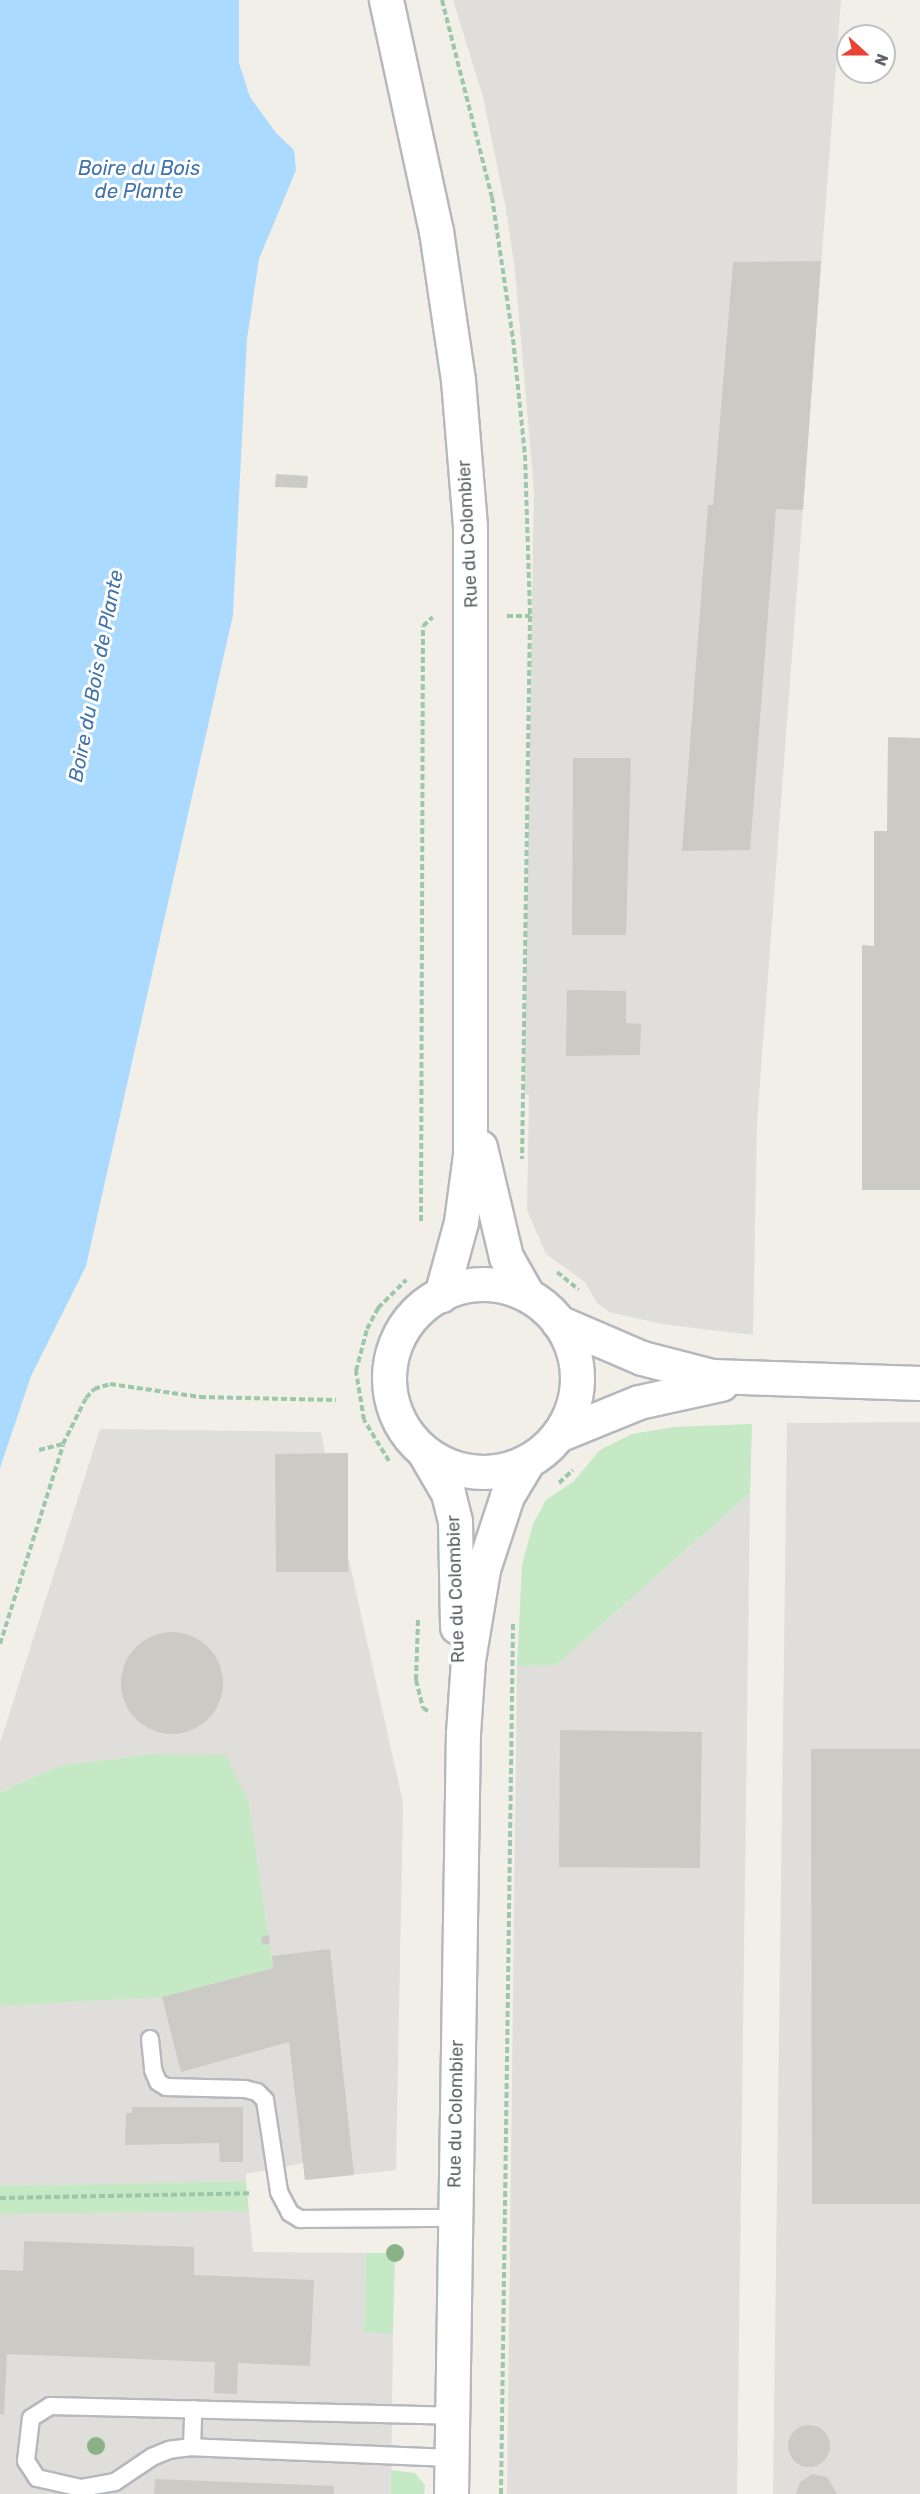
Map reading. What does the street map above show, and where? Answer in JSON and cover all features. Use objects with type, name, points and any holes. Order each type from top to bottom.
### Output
[{"type":"main road","name":"Rue du Colombier","points":[[386,0],[422,157],[448,303],[465,455],[473,617],[472,1076],[466,1195],[441,1295]]},
{"type":"main road","name":"Rue du Colombier","points":[[472,1076],[478,1137],[496,1224],[506,1257],[527,1294]]},
{"type":"main road","points":[[752,1380],[654,1397],[558,1435],[526,1463],[502,1471],[475,1473],[448,1466],[424,1452],[405,1431],[392,1405],[389,1378],[393,1349],[406,1324],[425,1304],[441,1295],[476,1285],[503,1286],[527,1294],[558,1322],[642,1358],[712,1377],[752,1380],[920,1383]]},
{"type":"main road","points":[[558,1322],[574,1351],[578,1377],[575,1402],[558,1435]]},
{"type":"main road","name":"Rue du Colombier","points":[[424,1452],[445,1486],[455,1521],[463,1733],[451,2494]]},
{"type":"main road","name":"Rue du Colombier","points":[[463,1733],[470,1637],[483,1569],[507,1496],[526,1463]]},
{"type":"lane","points":[[150,2039],[153,2070],[158,2082],[166,2087],[245,2089],[257,2092],[265,2100],[279,2193],[290,2213],[300,2219],[455,2218]]},
{"type":"lane","points":[[452,2416],[50,2406],[31,2418],[26,2461],[37,2478],[52,2484],[96,2488],[115,2482],[169,2450],[192,2447],[452,2458]]},
{"type":"lane","points":[[192,2447],[193,2409]]},
{"type":"path","points":[[421,1230],[423,626],[431,617],[530,616]]},
{"type":"path","points":[[391,1464],[364,1419],[356,1371],[360,1350],[378,1308],[415,1273]]},
{"type":"path","points":[[0,1644],[63,1444],[86,1398],[94,1389],[110,1384],[200,1397],[336,1400]]},
{"type":"path","points":[[39,1450],[63,1444]]},
{"type":"path","points":[[418,1610],[416,1680],[423,1708],[463,1733]]},
{"type":"path","points":[[0,2198],[279,2193]]},
{"type":"shaded area","points":[[453,0],[841,0],[839,24],[836,24],[836,67],[757,1123],[753,1335],[662,1324],[609,1312],[597,1303],[585,1282],[546,1254],[527,1210],[529,1095],[524,1094],[524,1071],[534,490],[515,271],[506,209],[483,97]]},
{"type":"shaded area","points":[[920,1422],[920,2494],[773,2494],[787,1423]]},
{"type":"shaded area","points":[[100,1429],[321,1432],[325,1453],[348,1453],[348,1556],[403,1803],[396,2170],[305,2180],[303,2163],[246,2174],[246,2181],[0,2186],[0,2006],[162,1997],[273,1968],[249,1802],[153,1754],[59,1766],[0,1792],[0,1743]]},
{"type":"shaded area","points":[[750,1493],[737,2494],[507,2494],[517,1666],[556,1665]]},
{"type":"shaded area","points":[[249,2211],[253,2252],[366,2253],[364,2332],[393,2334],[391,2494],[0,2494],[0,2214]]},
{"type":"green space","points":[[752,1424],[750,1493],[556,1665],[517,1666],[522,1565],[533,1524],[546,1500],[574,1481],[600,1450],[632,1434],[674,1427]]},
{"type":"green space","points":[[153,1754],[225,1755],[249,1802],[273,1968],[162,1997],[0,2006],[0,1792],[59,1766]]},
{"type":"green space","points":[[246,2181],[249,2211],[0,2214],[0,2186]]},
{"type":"green space","points":[[366,2253],[395,2253],[393,2334],[364,2332]]},
{"type":"green space","points":[[391,2470],[415,2473],[425,2485],[424,2494],[391,2494]]},
{"type":"water","name":"Boire du Bois de Plante","points":[[0,0],[239,0],[239,63],[250,97],[276,133],[294,150],[296,170],[259,259],[247,339],[233,615],[86,1266],[31,1376],[0,1468]]},
{"type":"building","points":[[821,261],[803,510],[776,509],[750,850],[682,851],[708,505],[713,505],[733,262]]},
{"type":"building","points":[[276,474],[308,476],[307,488],[275,487]]},
{"type":"building","points":[[888,737],[920,738],[920,1190],[862,1190],[862,945],[874,946],[874,831],[887,831]]},
{"type":"building","points":[[573,758],[631,758],[626,935],[572,935]]},
{"type":"building","points":[[567,990],[626,991],[626,1023],[641,1024],[640,1055],[566,1056]]},
{"type":"building","points":[[348,1453],[348,1572],[276,1572],[275,1454]]},
{"type":"building","points":[[172,1632],[191,1636],[208,1647],[219,1664],[223,1683],[219,1702],[208,1719],[191,1730],[172,1734],[153,1730],[136,1719],[125,1702],[121,1683],[125,1664],[136,1647],[153,1636]]},
{"type":"building","points":[[560,1730],[702,1732],[700,1868],[559,1867]]},
{"type":"building","points":[[811,1749],[920,1749],[920,2204],[812,2204]]},
{"type":"building","points":[[269,1935],[270,1943],[262,1945],[261,1937]]},
{"type":"building","points":[[330,1949],[354,2175],[305,2180],[289,2042],[181,2072],[162,1997],[273,1968],[272,1956]]},
{"type":"building","points":[[132,2107],[243,2107],[243,2162],[220,2162],[219,2143],[125,2145],[126,2113],[132,2113]]},
{"type":"building","points":[[24,2241],[194,2247],[194,2275],[314,2280],[310,2366],[238,2363],[237,2394],[214,2393],[215,2362],[7,2354],[4,2415],[0,2414],[0,2270],[23,2271]]},
{"type":"building","points":[[809,2425],[824,2431],[830,2446],[824,2461],[809,2467],[794,2461],[788,2446],[794,2431]]},
{"type":"building","points":[[812,2474],[827,2477],[837,2494],[796,2494],[800,2482]]},
{"type":"building","points":[[155,2479],[334,2486],[334,2494],[154,2494]]}]
